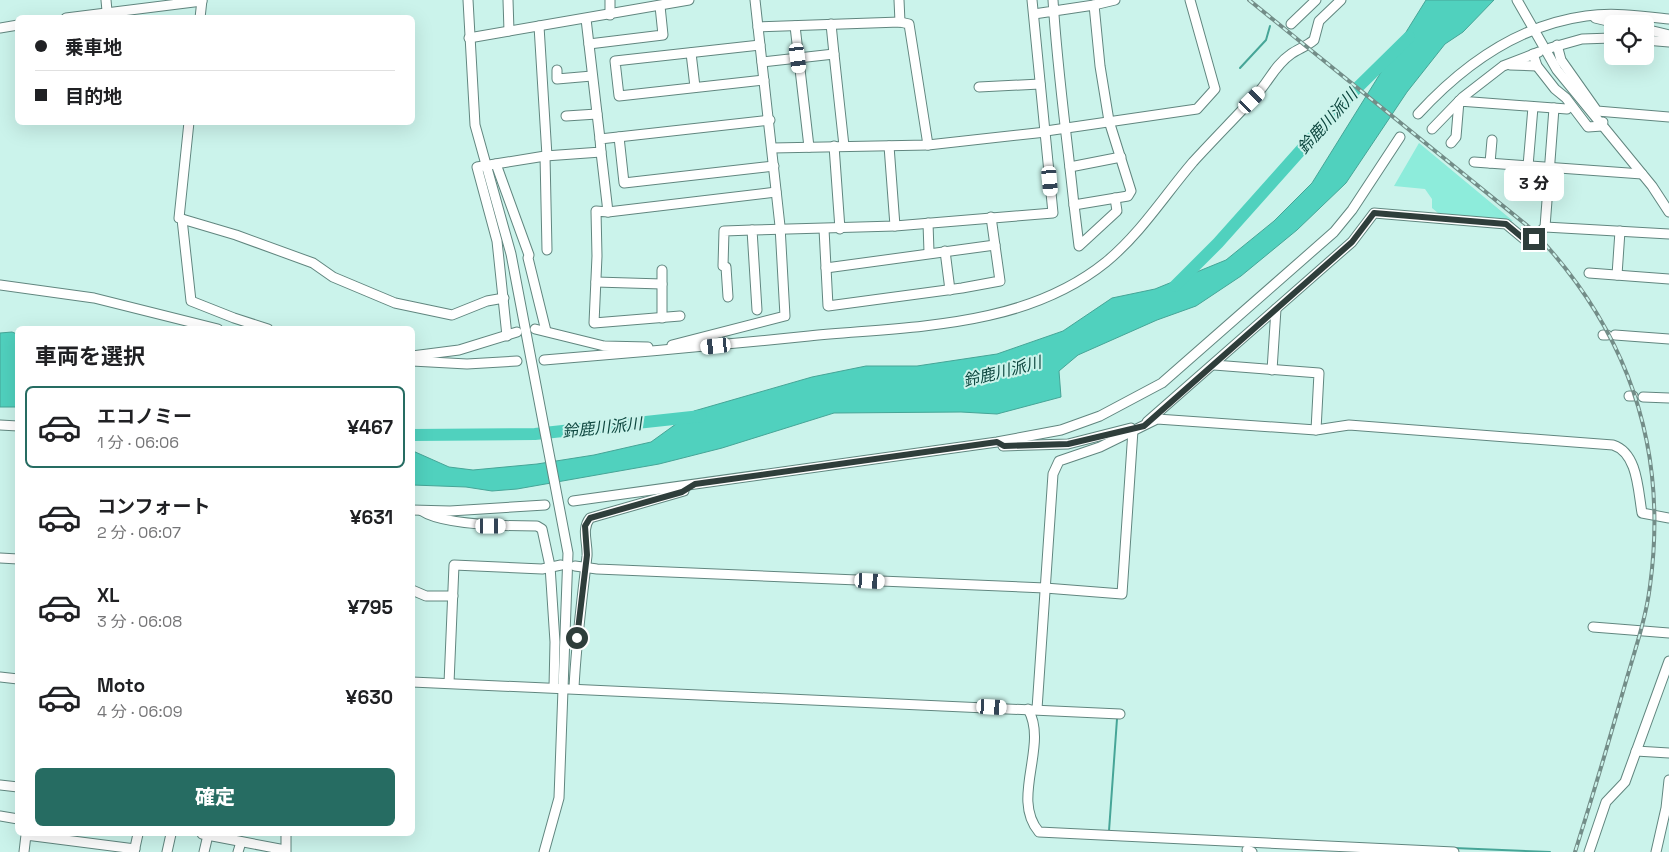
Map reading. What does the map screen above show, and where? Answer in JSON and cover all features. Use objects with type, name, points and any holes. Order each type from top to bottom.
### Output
[{"type":"street","points":[[106,0],[106,11]]},
{"type":"street","points":[[468,0],[475,125],[529,255],[528,258],[546,331]]},
{"type":"street","points":[[508,0],[509,31]]},
{"type":"street","points":[[610,0],[610,15]]},
{"type":"street","points":[[470,38],[610,15],[655,4],[689,0]]},
{"type":"street","points":[[535,330],[546,331],[582,342],[604,346],[659,349],[785,316],[780,230],[770,120],[755,0]]},
{"type":"street","points":[[899,0],[900,22]]},
{"type":"street","points":[[728,297],[726,267],[723,266],[724,231],[895,226],[1053,213],[1032,0]]},
{"type":"street","points":[[1054,0],[1079,246],[1117,211],[1115,198]]},
{"type":"street","points":[[1034,14],[1115,0]]},
{"type":"street","points":[[772,148],[928,145],[1046,132],[1197,109],[1215,91],[1190,0]]},
{"type":"street","points":[[1291,24],[1316,0]]},
{"type":"street","points":[[544,360],[960,321],[1014,310],[1053,295],[1103,264],[1135,235],[1193,163],[1260,92],[1274,69],[1291,54],[1314,40],[1319,21],[1341,0]]},
{"type":"street","points":[[1517,0],[1557,70],[1642,174],[1669,212]]},
{"type":"street","points":[[83,15],[202,1],[200,15]]},
{"type":"street","points":[[589,44],[663,35],[655,4]]},
{"type":"street","points":[[1074,205],[1128,196],[1131,191],[1109,121],[1100,66],[1094,5]]},
{"type":"street","points":[[1418,114],[1444,85],[1465,69],[1492,51],[1533,30],[1585,16],[1620,15],[1669,19]]},
{"type":"street","points":[[1585,16],[1604,20]]},
{"type":"street","points":[[586,19],[608,212]]},
{"type":"street","points":[[758,27],[900,22],[909,24],[928,145]]},
{"type":"street","points":[[831,24],[844,146]]},
{"type":"street","points":[[0,28],[15,26]]},
{"type":"street","points":[[540,26],[546,156],[546,250]]},
{"type":"street","points":[[795,26],[809,146]]},
{"type":"street","points":[[1654,31],[1669,35]]},
{"type":"street","points":[[1604,38],[1582,39],[1554,46],[1561,60],[1597,111],[1669,117]]},
{"type":"street","points":[[1654,41],[1669,42]]},
{"type":"street","points":[[760,45],[615,61],[619,96],[764,80]]},
{"type":"street","points":[[691,52],[696,87]]},
{"type":"street","points":[[1432,129],[1478,84],[1507,64],[1536,53],[1537,66],[1555,89],[1566,98],[1570,106],[1579,113],[1588,126],[1602,126]]},
{"type":"street","points":[[762,62],[834,54]]},
{"type":"street","points":[[1507,64],[1537,66]]},
{"type":"street","points":[[556,70],[557,79],[592,76]]},
{"type":"street","points":[[979,87],[1040,84]]},
{"type":"street","points":[[1478,84],[1478,103]]},
{"type":"street","points":[[1459,102],[1567,109],[1570,106]]},
{"type":"street","points":[[1451,143],[1456,137],[1459,102]]},
{"type":"street","points":[[1528,166],[1533,107]]},
{"type":"street","points":[[1554,108],[1543,229],[1669,234]]},
{"type":"street","points":[[1602,126],[1605,112]]},
{"type":"street","points":[[566,116],[597,114]]},
{"type":"street","points":[[600,139],[770,120]]},
{"type":"street","points":[[189,125],[179,218],[182,219],[191,301],[259,326]]},
{"type":"street","points":[[573,501],[997,442],[1061,430],[1100,416],[1162,383],[1334,232],[1352,210],[1400,136]]},
{"type":"street","points":[[619,137],[624,183],[774,166]]},
{"type":"street","points":[[1490,163],[1492,140]]},
{"type":"street","points":[[834,146],[840,229]]},
{"type":"street","points":[[889,146],[895,226]]},
{"type":"street","points":[[507,336],[504,298],[492,216],[477,167],[546,156],[601,152]]},
{"type":"street","points":[[1070,167],[1120,157]]},
{"type":"street","points":[[1474,162],[1642,174]]},
{"type":"street","points":[[491,164],[511,254],[568,553],[559,798],[544,852]]},
{"type":"street","points":[[680,316],[594,323],[596,211],[608,212],[776,192]]},
{"type":"street","points":[[997,442],[1004,446],[1068,444],[1144,426],[1352,242],[1374,213],[1506,224],[1530,244],[1534,239]]},
{"type":"street","points":[[824,229],[828,306],[950,290],[1000,281],[991,218]]},
{"type":"street","points":[[182,219],[313,263],[333,277],[394,303],[452,315],[487,301],[504,298]]},
{"type":"street","points":[[928,223],[929,252]]},
{"type":"street","points":[[752,230],[757,310]]},
{"type":"street","points":[[1617,275],[1620,231]]},
{"type":"street","points":[[826,268],[929,252],[995,245]]},
{"type":"street","points":[[945,250],[950,290]]},
{"type":"street","points":[[662,270],[662,318]]},
{"type":"street","points":[[1589,273],[1669,278]]},
{"type":"street","points":[[596,282],[662,284]]},
{"type":"street","points":[[0,285],[94,298],[206,326]]},
{"type":"street","points":[[1272,370],[1276,309]]},
{"type":"street","points":[[415,356],[459,350],[517,332]]},
{"type":"street","points":[[1608,335],[1669,339]]},
{"type":"street","points":[[415,361],[467,364],[517,361]]},
{"type":"street","points":[[1214,365],[1319,373],[1316,430]]},
{"type":"street","points":[[1643,397],[1669,398]]},
{"type":"street","points":[[1454,852],[1248,849],[1039,832],[1033,826],[1028,806],[1034,729],[1033,709],[1045,588],[1053,474],[1059,461],[1100,447],[1157,419],[1316,430],[1349,425],[1613,445],[1622,449],[1630,458],[1642,513],[1669,518]]},
{"type":"street","points":[[0,425],[15,426]]},
{"type":"street","points":[[580,566],[597,569],[1124,592],[1133,430]]},
{"type":"street","points":[[574,688],[580,566],[587,555],[585,526],[590,518],[682,492],[695,484]]},
{"type":"street","points":[[417,510],[545,505]]},
{"type":"street","points":[[417,510],[431,517],[491,526],[537,526],[544,532],[550,566],[555,642],[554,688]]},
{"type":"street","points":[[0,558],[15,559]]},
{"type":"street","points":[[449,683],[454,566],[542,568],[561,566]]},
{"type":"street","points":[[415,591],[426,596],[453,596]]},
{"type":"street","points":[[1593,627],[1669,633]]},
{"type":"street","points":[[1589,852],[1606,802],[1625,782],[1669,661]]},
{"type":"street","points":[[0,677],[15,679]]},
{"type":"street","points":[[415,682],[1120,714]]},
{"type":"street","points":[[1636,751],[1669,753]]},
{"type":"street","points":[[1656,852],[1666,808],[1669,780]]},
{"type":"street","points":[[0,785],[15,787]]},
{"type":"street","points":[[0,816],[15,818]]},
{"type":"street","points":[[24,852],[26,836]]},
{"type":"street","points":[[33,836],[134,850],[138,836]]},
{"type":"street","points":[[167,852],[171,836]]},
{"type":"street","points":[[204,852],[205,836]]},
{"type":"street","points":[[214,836],[286,851],[286,836]]},
{"type":"street","points":[[238,852],[241,842]]},
{"type":"shaded area","points":[[1419,143],[1513,221],[1438,213],[1432,208],[1432,199],[1425,189],[1394,186]]},
{"type":"water","points":[[1426,0],[1494,0],[1463,32],[1445,44],[1407,92],[1346,183],[1297,230],[1241,276],[1196,306],[1157,320],[1078,355],[1059,371],[1061,397],[997,414],[961,412],[834,413],[722,448],[659,464],[517,489],[492,491],[466,487],[415,485],[415,452],[449,467],[473,470],[537,464],[594,455],[651,442],[694,411],[812,377],[866,366],[917,366],[997,354],[1063,331],[1112,298],[1155,289],[1226,260],[1274,221],[1312,183]]},
{"type":"water","points":[[0,333],[15,333],[15,407],[0,407]]},
{"type":"waterway","points":[[1240,68],[1266,40],[1270,26]]},
{"type":"waterway","name":"鈴鹿川派川","points":[[1175,286],[1218,243],[1350,95],[1409,37]]},
{"type":"waterway","name":"鈴鹿川派川","points":[[415,435],[535,434],[701,416]]},
{"type":"waterway","points":[[1109,831],[1117,719]]},
{"type":"waterway","points":[[1454,848],[1550,852]]},
{"type":"railway","points":[[1249,0],[1529,227],[1563,265],[1592,306],[1615,348],[1633,392],[1646,437],[1653,485],[1654,534],[1650,586],[1640,634],[1575,852]]},
{"type":"route","points":[[577,638],[585,586],[587,555],[585,526],[590,518],[641,502],[682,492],[695,484],[997,442],[1004,446],[1068,444],[1124,429],[1144,426],[1158,411],[1172,402],[1352,242],[1374,213],[1506,224],[1511,226],[1530,244],[1534,239]]}]
